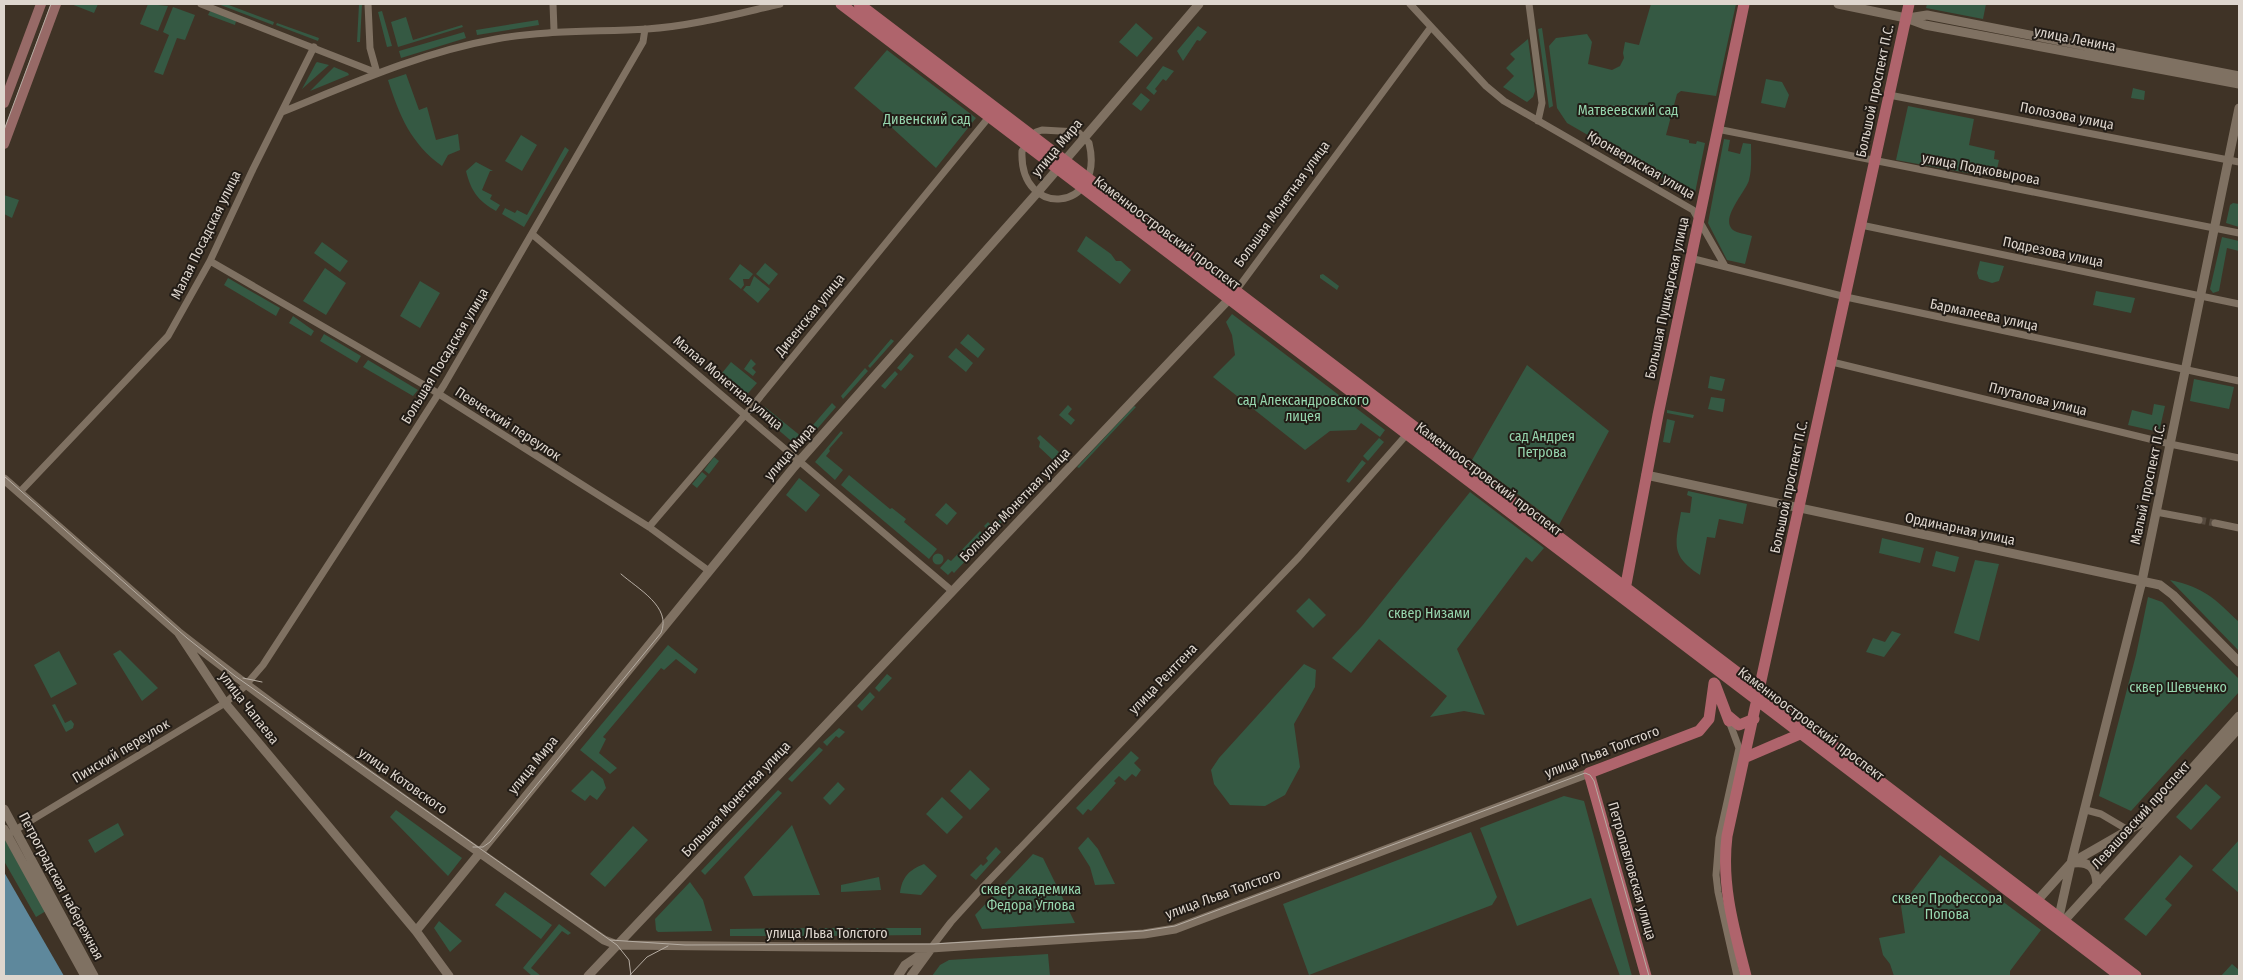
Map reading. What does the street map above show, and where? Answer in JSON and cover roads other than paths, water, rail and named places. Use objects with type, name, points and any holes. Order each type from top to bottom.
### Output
[{"type":"main road","points":[[4,103],[41,4]]},
{"type":"main road","points":[[4,144],[56,4]]},
{"type":"main road","name":"Каменноостровский проспект","points":[[841,4],[989,117],[1029,141]]},
{"type":"main road","name":"Каменноостровский проспект","points":[[859,4],[1029,141],[1232,296],[1759,697],[2036,902],[2120,976]]},
{"type":"main road","name":"Большая Пушкарская улица","points":[[1625,594],[1646,475],[1744,4]]},
{"type":"main road","name":"Большой проспект П.С.","points":[[1746,976],[1732,920],[1724,874],[1727,836],[1759,697],[1909,4]]},
{"type":"main road","name":"Каменноостровский проспект","points":[[1625,594],[1707,663],[1759,697],[1800,734],[2136,976]]},
{"type":"main road","points":[[1707,663],[1728,718],[1739,725],[1754,719]]},
{"type":"main road","name":"улица Льва Толстого","points":[[1589,773],[1692,734],[1707,724],[1714,684]]},
{"type":"main road","points":[[1744,758],[1800,734]]},
{"type":"main road","name":"Петропавловская улица","points":[[1589,773],[1646,976]]},
{"type":"street","points":[[201,4],[377,73]]},
{"type":"street","points":[[368,4],[370,48],[377,73]]},
{"type":"street","points":[[552,4],[554,30]]},
{"type":"street","points":[[282,112],[377,73],[475,43],[554,30],[645,29],[684,25],[780,4]]},
{"type":"street","name":"улица Мира","points":[[416,931],[800,460],[1037,193],[1199,4]]},
{"type":"street","name":"Кронверкская улица","points":[[1410,4],[1495,94],[1538,121],[1686,204],[1699,217]]},
{"type":"street","points":[[1529,4],[1542,103],[1538,121]]},
{"type":"street","name":"улица Ленина","points":[[1838,4],[1906,18],[1925,25],[2239,84]]},
{"type":"street","name":"улица Ленина","points":[[1906,18],[1927,15],[2239,76]]},
{"type":"street","name":"Большая Монетная улица","points":[[588,976],[1232,296],[1431,27]]},
{"type":"street","name":"Большая Посадская улица","points":[[246,686],[263,665],[438,394],[643,42],[645,29]]},
{"type":"street","name":"Малая Посадская улица","points":[[19,493],[168,336],[210,262],[253,169],[314,47]]},
{"type":"street","name":"Полозова улица","points":[[1889,95],[2239,162]]},
{"type":"street","name":"Малый проспект П.С.","points":[[2060,923],[2071,863],[2086,810],[2142,581],[2230,160],[2239,108]]},
{"type":"street","name":"Дивенская улица","points":[[649,527],[745,414],[989,117]]},
{"type":"street","name":"улица Подковырова","points":[[1718,129],[1875,162],[2239,233]]},
{"type":"street","points":[[1042,130],[1070,130],[1085,136],[1090,149],[1092,168],[1085,183],[1070,196],[1051,198],[1037,193],[1029,182],[1022,157],[1029,141],[1042,130]]},
{"type":"street","points":[[1699,217],[1725,266]]},
{"type":"street","name":"Подрезова улица","points":[[1861,225],[2239,304]]},
{"type":"street","name":"Малая Монетная улица","points":[[532,234],[952,591]]},
{"type":"street","name":"Бармалеева улица","points":[[1690,258],[1846,297],[2239,381]]},
{"type":"street","name":"Певческий переулок","points":[[210,262],[438,394],[649,527],[709,571]]},
{"type":"street","name":"Плуталова улица","points":[[1832,362],[2170,444],[2239,458]]},
{"type":"street","name":"улица Рентгена","points":[[911,976],[951,922],[1304,552],[1410,431]]},
{"type":"street","name":"Ординарная улица","points":[[1646,475],[2160,585],[2167,589],[2239,662]]},
{"type":"street","name":"улица Чапаева","points":[[4,479],[178,632],[225,703],[416,931],[449,976]]},
{"type":"street","points":[[2156,512],[2199,520]]},
{"type":"street","points":[[2215,523],[2239,528]]},
{"type":"street","name":"улица Котовского","points":[[178,632],[246,686],[604,940],[617,946]]},
{"type":"street","name":"Пинский переулок","points":[[9,831],[225,703],[246,686]]},
{"type":"street","name":"Левашовский проспект","points":[[2071,863],[2146,820],[2239,716]]},
{"type":"street","points":[[1728,718],[1739,748],[1719,838],[1716,875],[1718,892],[1737,976]]},
{"type":"street","name":"Левашовский проспект","points":[[2060,923],[2239,728]]},
{"type":"street","name":"улица Льва Толстого","points":[[617,946],[931,948],[1144,934],[1175,929],[1589,773]]},
{"type":"street","name":"Петроградская набережная","points":[[4,809],[9,831],[85,976]]},
{"type":"street","points":[[2086,810],[2101,814],[2128,830]]},
{"type":"street","name":"Петроградская набережная","points":[[9,831],[94,976]]},
{"type":"street","points":[[2071,863],[2084,862],[2090,864],[2094,870],[2097,884]]},
{"type":"street","name":"Малый проспект П.С.","points":[[2036,902],[2071,863]]},
{"type":"street","name":"улица Рентгена","points":[[898,976],[906,965],[931,948]]},
{"type":"water","points":[[4,872],[64,976],[4,976]]},
{"type":"tunnel","points":[[2199,520],[2215,523]]},
{"type":"tram line","points":[[4,130],[51,4]]},
{"type":"tram line","points":[[4,476],[187,638],[235,676],[617,945],[629,960],[631,976]]},
{"type":"tram line","points":[[473,847],[483,847],[490,842],[661,633],[662,615],[658,607],[652,599],[621,574]]},
{"type":"tram line","points":[[243,678],[262,682]]},
{"type":"tram line","points":[[610,940],[685,945],[934,944],[1143,931],[1175,926],[1585,773],[1590,775],[1594,781],[1649,976]]},
{"type":"tram line","points":[[629,976],[647,957],[668,946]]},
{"type":"park label","name":"Матвеевский сад","points":[[1628,110]]},
{"type":"park label","name":"Дивенский сад","points":[[927,119]]},
{"type":"park label","name":"сад Александровского лицея","points":[[1303,408]]},
{"type":"park label","name":"сад Андрея Петрова","points":[[1542,444]]},
{"type":"park label","name":"сквер Низами","points":[[1429,613]]},
{"type":"park label","name":"сквер Шевченко","points":[[2178,687]]},
{"type":"park label","name":"сквер академика Федора Углова","points":[[1031,898]]},
{"type":"park label","name":"сквер Профессора Попова","points":[[1947,906]]}]
